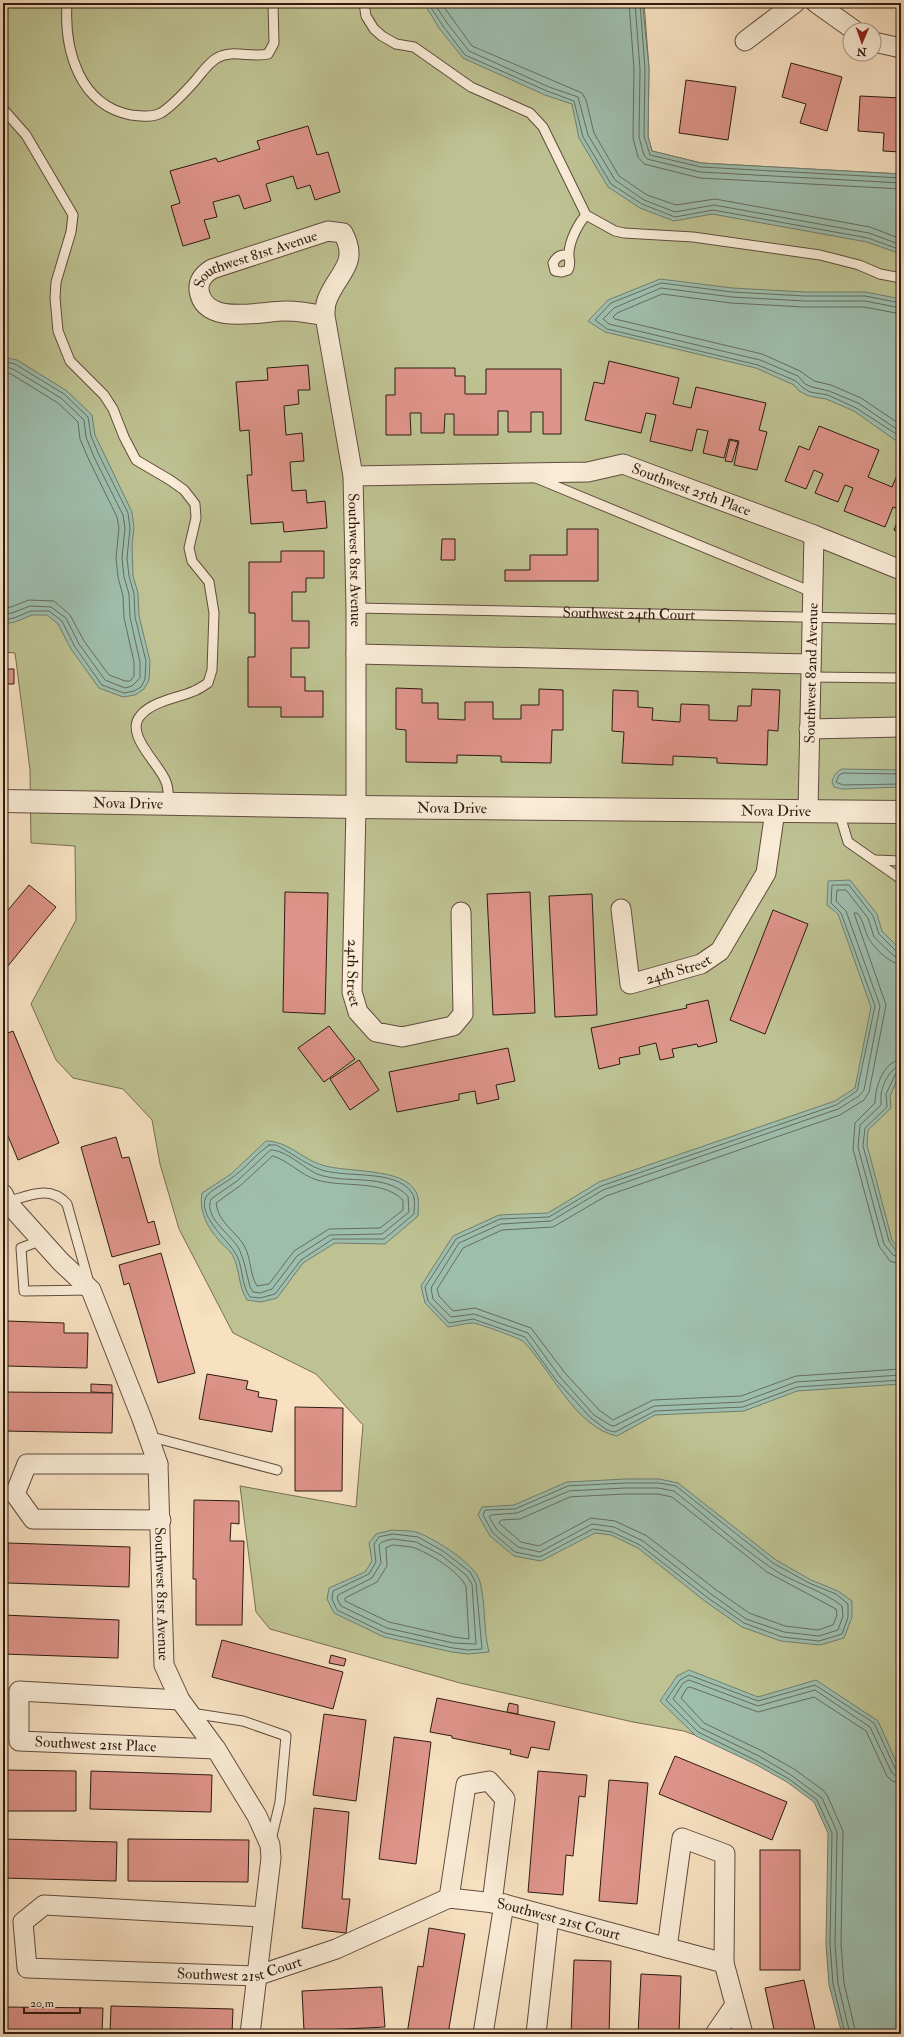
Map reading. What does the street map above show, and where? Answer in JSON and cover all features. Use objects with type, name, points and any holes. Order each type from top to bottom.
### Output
[{"type":"street","points":[[745,41],[795,3]]},
{"type":"street","points":[[816,3],[843,22]]},
{"type":"street","points":[[882,44],[901,48]]},
{"type":"street","name":"Southwest 81st Avenue","points":[[325,316],[307,312],[225,314],[216,312],[202,300],[199,291],[199,282],[204,274],[212,269],[328,231],[337,230],[344,233],[349,243],[350,256],[347,268],[326,302],[325,316],[353,476],[356,608],[356,807]]},
{"type":"street","name":"Southwest 25th Place","points":[[353,476],[588,472],[622,464],[814,535],[901,570]]},
{"type":"street","name":"Southwest 82nd Avenue","points":[[808,811],[814,535]]},
{"type":"street","points":[[356,654],[810,670]]},
{"type":"street","points":[[809,728],[901,727]]},
{"type":"street","name":"Nova Drive","points":[[3,800],[356,807],[901,812]]},
{"type":"street","name":"24th Street","points":[[356,807],[352,992],[358,1012],[376,1032],[402,1037],[453,1026],[463,1014],[461,912]]},
{"type":"street","name":"24th Street","points":[[621,909],[630,984],[701,964],[720,951],[766,873],[775,811]]},
{"type":"street","name":"Southwest 81st Avenue","points":[[5,1198],[61,1262],[91,1290],[158,1464],[161,1520],[164,1665],[186,1706],[216,1749],[257,1816],[270,1845],[271,1858],[250,2034]]},
{"type":"street","points":[[158,1464],[27,1464],[14,1494],[33,1519],[161,1520]]},
{"type":"street","name":"Southwest 21st Place","points":[[186,1706],[18,1691],[19,1741],[216,1749]]},
{"type":"street","points":[[449,1898],[466,1785],[489,1781],[506,1799],[498,1904],[483,2034]]},
{"type":"street","points":[[668,1948],[682,1838],[725,1854],[724,1963],[743,2034]]},
{"type":"street","name":"Southwest 21st Court","points":[[263,1917],[44,1905],[23,1922],[27,1968],[256,1976],[336,1949],[449,1898],[498,1904],[549,1916],[724,1963]]},
{"type":"street","points":[[536,2034],[549,1916]]},
{"type":"street","points":[[715,2034],[735,2005]]},
{"type":"lane","points":[[67,3],[66,23],[68,42],[76,66],[86,86],[95,98],[112,109],[144,117],[160,114],[192,84],[217,57],[232,54],[261,56],[268,54],[274,44],[273,3]]},
{"type":"lane","points":[[364,3],[366,16],[374,29],[382,36],[396,44],[414,47],[471,87],[530,113],[543,127],[586,215],[610,228],[624,233],[693,237],[820,255],[858,264],[880,274],[901,278]]},
{"type":"lane","points":[[3,109],[26,134],[73,215],[71,232],[56,282],[55,298],[58,331],[70,361],[104,395],[113,408],[124,437],[136,460],[184,490],[195,504],[196,518],[189,548],[192,561],[209,582],[212,593],[214,613],[212,670],[208,683],[194,691],[161,702],[141,714],[136,724],[137,734],[143,747],[167,783],[169,804]]},
{"type":"lane","points":[[569,255],[570,247],[581,221],[586,215]]},
{"type":"lane","points":[[524,473],[812,592]]},
{"type":"lane","name":"Southwest 24th Court","points":[[356,608],[812,616],[901,619]]},
{"type":"lane","points":[[810,670],[901,678]]},
{"type":"lane","points":[[839,812],[848,842],[901,879]]},
{"type":"lane","points":[[875,860],[901,860]]},
{"type":"lane","points":[[5,1198],[39,1192],[51,1193],[61,1197],[67,1204],[91,1290],[24,1291],[21,1248],[42,1240]]},
{"type":"lane","points":[[148,1436],[276,1470]]},
{"type":"lane","points":[[186,1706],[243,1721],[286,1736],[280,1802],[270,1845]]},
{"type":"green space","points":[[3,3],[644,3],[649,68],[648,136],[652,151],[701,163],[901,174],[901,2034],[843,1764],[804,1775],[684,1731],[633,1722],[460,1683],[270,1629],[256,1612],[240,1486],[356,1507],[363,1425],[316,1374],[233,1333],[179,1229],[160,1164],[152,1120],[123,1089],[73,1078],[56,1060],[31,1004],[76,920],[75,846],[31,843],[30,770],[15,653],[3,652]]},
{"type":"water","points":[[424,3],[645,3],[643,9],[649,68],[648,136],[652,151],[701,163],[901,174],[901,254],[867,242],[712,214],[674,221],[640,208],[608,187],[579,138],[572,104],[545,95],[463,58],[439,28]]},
{"type":"water","points":[[660,279],[732,288],[805,292],[865,292],[901,299],[901,442],[895,440],[854,411],[826,399],[809,396],[799,391],[794,385],[756,368],[605,332],[588,321],[608,300]]},
{"type":"water","points":[[3,357],[17,360],[67,391],[92,415],[95,435],[132,512],[134,528],[132,544],[133,576],[138,593],[139,616],[150,661],[149,680],[144,689],[135,695],[123,697],[99,688],[71,649],[58,624],[47,615],[32,615],[15,622],[3,624]]},
{"type":"water","points":[[842,769],[901,770],[901,787],[842,789],[834,787],[832,782],[834,777]]},
{"type":"water","points":[[850,880],[877,914],[882,931],[901,950],[901,1071],[890,1096],[891,1108],[868,1130],[867,1145],[892,1240],[901,1251],[901,1384],[797,1391],[744,1411],[655,1415],[617,1436],[602,1431],[589,1422],[577,1410],[524,1342],[499,1331],[473,1323],[448,1327],[425,1303],[421,1286],[453,1236],[499,1215],[548,1213],[599,1182],[835,1101],[855,1088],[871,1007],[838,914],[827,905],[828,881]]},
{"type":"water","points":[[266,1141],[288,1147],[308,1159],[322,1165],[374,1172],[400,1178],[410,1184],[416,1192],[418,1201],[418,1216],[385,1244],[335,1243],[303,1263],[277,1298],[261,1302],[247,1300],[242,1289],[235,1259],[229,1250],[213,1233],[207,1223],[204,1217],[201,1199],[202,1193],[231,1174]]},
{"type":"water","points":[[659,1479],[678,1483],[776,1560],[811,1580],[838,1591],[852,1601],[852,1617],[844,1638],[820,1645],[781,1641],[742,1627],[706,1602],[638,1548],[611,1535],[595,1533],[541,1561],[514,1556],[490,1536],[478,1515],[482,1507],[514,1505],[567,1482]]},
{"type":"water","points":[[392,1530],[413,1531],[426,1536],[454,1553],[477,1575],[482,1591],[489,1652],[468,1654],[452,1652],[384,1637],[334,1613],[327,1599],[329,1588],[365,1572],[372,1561],[369,1543],[376,1534]]},
{"type":"water","points":[[689,1670],[758,1697],[816,1680],[878,1721],[899,1768],[901,1789],[901,1964],[899,1966],[901,1978],[901,2034],[842,2034],[829,1985],[826,1944],[828,1833],[814,1802],[787,1782],[755,1764],[696,1736],[660,1701],[677,1676]]},
{"type":"building","points":[[791,63],[842,77],[827,131],[800,123],[806,104],[782,97]]},
{"type":"building","points":[[686,80],[736,87],[728,140],[679,133]]},
{"type":"building","points":[[860,96],[901,98],[901,152],[883,151],[884,133],[858,131]]},
{"type":"building","points":[[308,126],[317,155],[328,152],[340,192],[315,200],[310,185],[297,189],[293,176],[266,184],[271,201],[244,209],[239,195],[213,202],[217,217],[204,220],[210,238],[183,246],[171,206],[180,203],[170,171],[216,158],[218,162],[260,149],[257,141]]},
{"type":"building","points":[[609,361],[679,378],[673,404],[691,408],[696,387],[766,403],[759,430],[767,432],[757,470],[734,465],[739,441],[729,439],[724,458],[703,453],[708,431],[697,429],[692,451],[650,441],[656,415],[646,413],[641,433],[585,420],[594,382],[604,384]]},
{"type":"building","points":[[308,365],[310,390],[298,390],[299,404],[284,406],[286,435],[302,433],[304,461],[290,462],[292,491],[306,490],[307,503],[325,501],[327,528],[284,532],[283,522],[251,524],[247,475],[252,475],[249,430],[240,431],[236,382],[268,380],[267,368]]},
{"type":"building","points":[[395,368],[455,368],[455,376],[465,376],[465,394],[486,394],[486,369],[561,369],[561,434],[543,434],[543,412],[531,412],[531,432],[508,432],[508,411],[498,411],[498,435],[454,435],[454,414],[445,414],[444,433],[421,433],[421,413],[410,413],[411,435],[386,435],[386,395],[395,395]]},
{"type":"building","points":[[819,426],[879,450],[868,477],[892,487],[901,466],[901,510],[893,507],[885,527],[844,511],[853,488],[845,485],[838,502],[815,493],[823,474],[814,470],[806,489],[785,481],[799,446],[809,450]]},
{"type":"building","points":[[730,440],[738,442],[732,462],[725,461]]},
{"type":"building","points":[[901,513],[901,533],[894,530]]},
{"type":"building","points":[[567,529],[598,529],[598,581],[505,581],[505,570],[530,570],[530,555],[567,555]]},
{"type":"building","points":[[442,539],[455,539],[455,560],[441,560]]},
{"type":"building","points":[[281,551],[324,551],[324,578],[306,578],[306,592],[292,592],[292,621],[309,621],[309,648],[291,648],[291,677],[305,677],[305,691],[323,691],[323,717],[281,717],[281,707],[248,707],[248,657],[255,657],[255,613],[249,613],[249,562],[281,562]]},
{"type":"building","points":[[3,669],[14,669],[14,684],[6,684],[6,703],[3,703]]},
{"type":"building","points":[[396,688],[422,689],[422,703],[438,703],[438,719],[465,720],[465,702],[493,702],[493,719],[521,719],[521,705],[539,705],[539,689],[563,690],[563,730],[552,730],[551,763],[501,762],[501,756],[457,755],[457,763],[406,762],[406,730],[396,729]]},
{"type":"building","points":[[752,689],[780,690],[778,731],[768,730],[767,765],[717,763],[717,758],[673,756],[673,765],[622,763],[624,732],[612,731],[613,690],[638,691],[638,707],[653,708],[652,720],[680,722],[681,704],[709,705],[709,720],[737,721],[738,706],[751,706]]},
{"type":"building","points":[[29,885],[56,907],[3,972],[3,916]]},
{"type":"building","points":[[285,892],[328,893],[325,1014],[283,1012]]},
{"type":"building","points":[[530,892],[535,1013],[493,1015],[487,894]]},
{"type":"building","points":[[592,894],[597,1015],[555,1017],[549,896]]},
{"type":"building","points":[[773,910],[808,924],[765,1034],[730,1020]]},
{"type":"building","points":[[708,1000],[717,1042],[698,1047],[697,1044],[672,1049],[674,1057],[660,1060],[656,1043],[639,1047],[640,1054],[619,1058],[620,1064],[599,1069],[591,1028],[687,1008],[686,1005]]},
{"type":"building","points":[[329,1026],[355,1059],[324,1082],[298,1048]]},
{"type":"building","points":[[13,1031],[59,1143],[18,1160],[3,1124],[3,1035]]},
{"type":"building","points":[[508,1048],[515,1081],[496,1085],[499,1099],[477,1104],[475,1091],[459,1094],[459,1100],[397,1112],[389,1072]]},
{"type":"building","points":[[359,1060],[379,1090],[350,1110],[330,1079]]},
{"type":"building","points":[[116,1137],[122,1158],[129,1157],[148,1223],[154,1221],[160,1244],[112,1257],[81,1147]]},
{"type":"building","points":[[161,1253],[195,1373],[158,1383],[129,1283],[124,1285],[119,1265]]},
{"type":"building","points":[[7,1321],[64,1323],[64,1333],[88,1333],[87,1368],[5,1366]]},
{"type":"building","points":[[207,1374],[248,1381],[246,1389],[259,1392],[258,1397],[277,1400],[272,1432],[199,1419]]},
{"type":"building","points":[[91,1384],[112,1385],[112,1393],[91,1392]]},
{"type":"building","points":[[3,1392],[113,1393],[112,1433],[3,1431]]},
{"type":"building","points":[[295,1407],[343,1408],[342,1491],[295,1491]]},
{"type":"building","points":[[194,1500],[239,1501],[239,1524],[231,1523],[230,1541],[244,1541],[242,1625],[196,1625],[196,1579],[193,1579]]},
{"type":"building","points":[[8,1543],[130,1547],[129,1587],[7,1583]]},
{"type":"building","points":[[3,1615],[119,1620],[118,1658],[3,1654]]},
{"type":"building","points":[[222,1640],[343,1672],[333,1709],[212,1677]]},
{"type":"building","points":[[331,1655],[346,1659],[344,1666],[329,1663]]},
{"type":"building","points":[[437,1698],[555,1722],[549,1750],[531,1747],[528,1758],[510,1754],[511,1750],[430,1732]]},
{"type":"building","points":[[509,1703],[518,1705],[518,1714],[507,1712]]},
{"type":"building","points":[[324,1714],[366,1720],[356,1801],[313,1795]]},
{"type":"building","points":[[394,1737],[431,1742],[416,1864],[379,1859]]},
{"type":"building","points":[[675,1756],[787,1802],[772,1840],[659,1794]]},
{"type":"building","points":[[3,1770],[76,1771],[76,1811],[3,1811]]},
{"type":"building","points":[[91,1771],[212,1775],[211,1812],[90,1809]]},
{"type":"building","points":[[538,1771],[587,1775],[585,1797],[579,1796],[573,1856],[566,1855],[563,1895],[528,1892]]},
{"type":"building","points":[[609,1780],[648,1783],[637,1904],[599,1901]]},
{"type":"building","points":[[314,1808],[349,1812],[342,1899],[350,1899],[346,1933],[302,1928]]},
{"type":"building","points":[[3,1839],[117,1842],[116,1881],[3,1878]]},
{"type":"building","points":[[128,1839],[249,1840],[248,1882],[128,1881]]},
{"type":"building","points":[[760,1850],[800,1850],[800,1970],[760,1970]]},
{"type":"building","points":[[429,1928],[465,1934],[448,2034],[407,2034],[418,1966],[423,1967]]},
{"type":"building","points":[[574,1960],[611,1961],[609,2034],[571,2034]]},
{"type":"building","points":[[641,1974],[681,1976],[679,2034],[638,2034]]},
{"type":"building","points":[[804,1980],[816,2034],[775,2034],[765,1988]]},
{"type":"building","points":[[382,1987],[385,2027],[304,2031],[302,1991]]},
{"type":"building","points":[[111,2006],[233,2009],[232,2034],[110,2034]]},
{"type":"building","points":[[3,2007],[103,2008],[102,2034],[3,2034]]}]
